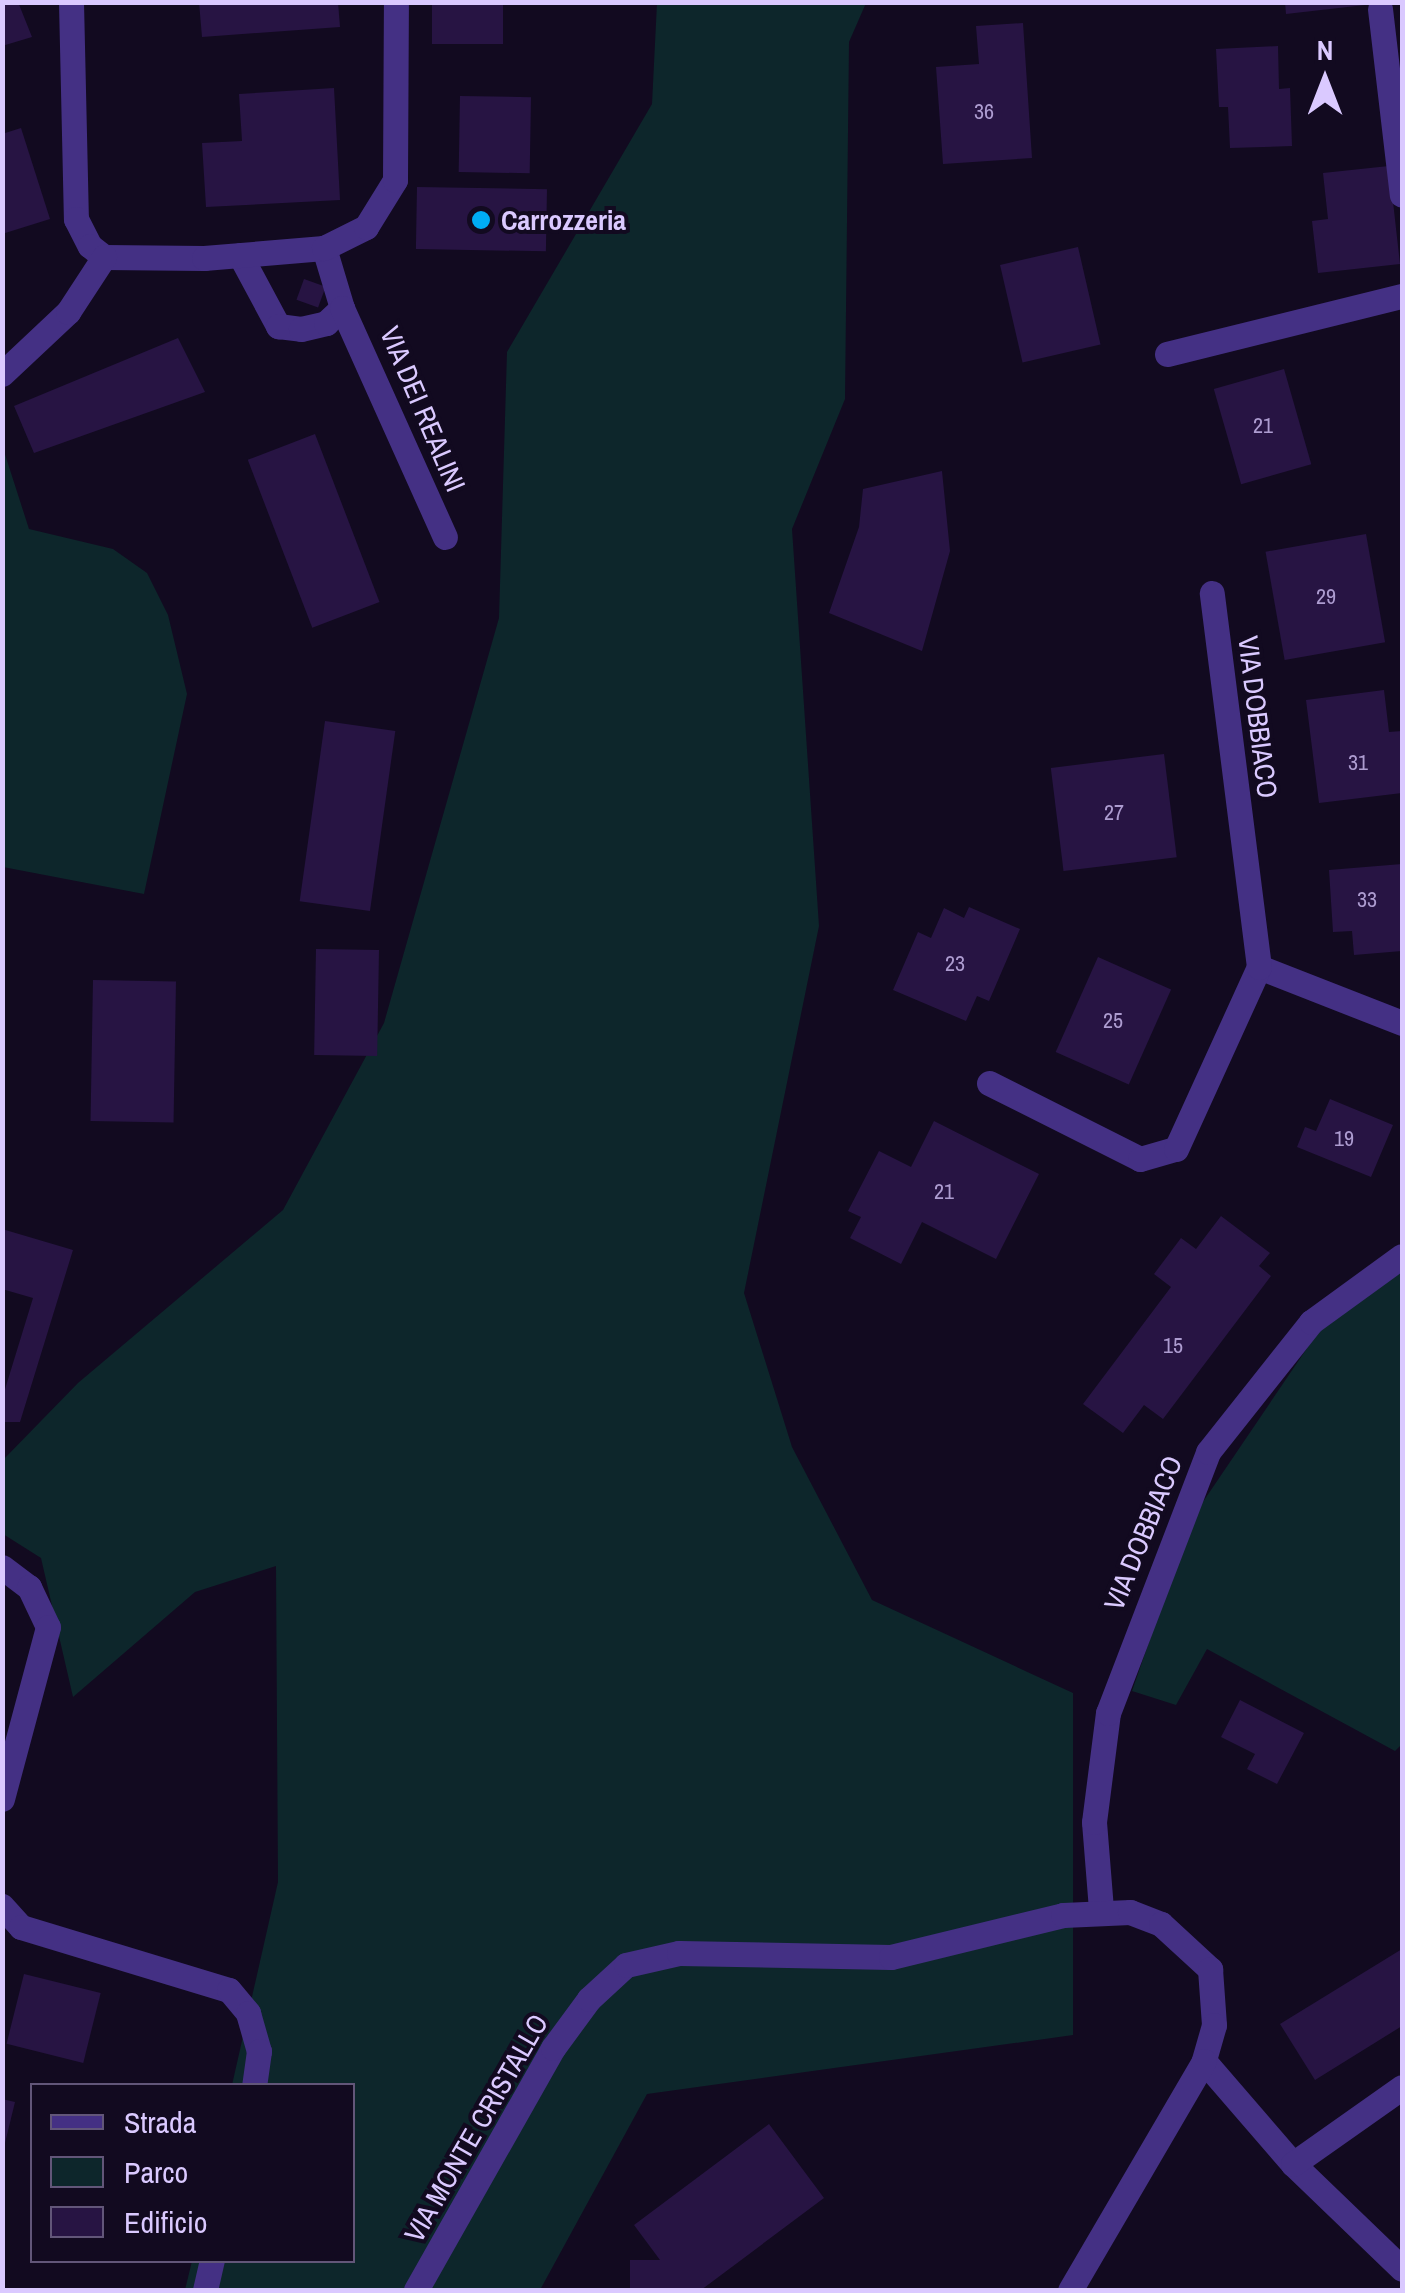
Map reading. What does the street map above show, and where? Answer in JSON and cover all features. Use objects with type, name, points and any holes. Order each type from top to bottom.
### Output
[{"type":"street","points":[[71,2],[76,218],[90,246],[104,257],[240,255],[324,248],[366,227],[395,180],[396,2]]},
{"type":"street","points":[[1380,10],[1402,194]]},
{"type":"street","name":"VIA DEI REALINI","points":[[324,248],[342,308],[445,537]]},
{"type":"street","name":"VIA DEI REALINI","points":[[240,255],[278,326],[326,323],[342,308]]},
{"type":"street","points":[[2,374],[68,312],[104,257]]},
{"type":"street","points":[[1167,354],[1402,296]]},
{"type":"street","name":"VIA DOBBIACO","points":[[1212,593],[1258,967]]},
{"type":"street","points":[[990,1083],[1140,1160],[1176,1149],[1258,967],[1402,1023]]},
{"type":"street","name":"VIA DOBBIACO","points":[[1101,1909],[1094,1822],[1108,1713],[1208,1452],[1311,1322],[1402,1256]]},
{"type":"street","points":[[2,1567],[29,1587],[48,1627],[2,1799]]},
{"type":"street","points":[[2,1906],[21,1927],[229,1990],[248,2013],[259,2052],[254,2083]]},
{"type":"street","name":"VIA MONTE CRISTALLO","points":[[416,2290],[553,2048],[589,1999],[626,1965],[679,1953],[891,1956],[1101,1909],[1161,1924],[1210,1969],[1214,2026],[1204,2062],[1070,2290]]},
{"type":"street","points":[[1204,2062],[1293,2164],[1402,2268]]},
{"type":"street","points":[[1293,2164],[1402,2087]]},
{"type":"street","points":[[204,2290],[211,2263]]},
{"type":"green space","points":[[657,3],[866,3],[849,42],[845,399],[792,529],[819,926],[744,1293],[792,1447],[872,1600],[1073,1693],[1073,2035],[647,2094],[540,2290],[185,2290],[192,2263],[355,2263],[355,2083],[232,2083],[278,1882],[276,1566],[195,1592],[73,1697],[41,1558],[3,1534],[2,1461],[78,1383],[283,1210],[384,1023],[499,618],[507,352],[652,104]]},
{"type":"green space","points":[[2,445],[29,529],[113,549],[147,573],[168,615],[187,694],[144,894],[3,867]]},
{"type":"green space","points":[[1402,1266],[1402,1744],[1395,1751],[1207,1649],[1176,1705],[1132,1691],[1192,1518],[1318,1332]]},
{"type":"building","points":[[18,2],[32,37],[2,46],[2,4]]},
{"type":"building","points":[[199,2],[338,2],[340,27],[202,37]]},
{"type":"building","points":[[432,2],[503,2],[503,44],[432,44]]},
{"type":"building","points":[[1285,2],[1365,2],[1365,5],[1286,14]]},
{"type":"building","points":[[1023,23],[1032,158],[943,164],[936,67],[979,64],[976,26]]},
{"type":"building","points":[[1278,46],[1279,89],[1290,88],[1292,146],[1230,148],[1228,107],[1219,107],[1216,49]]},
{"type":"building","points":[[334,88],[340,200],[206,207],[202,143],[242,141],[239,94]]},
{"type":"building","points":[[460,96],[531,97],[530,173],[459,172]]},
{"type":"building","points":[[21,128],[50,219],[2,234],[2,134]]},
{"type":"building","points":[[1389,166],[1400,264],[1318,273],[1312,221],[1328,219],[1323,173]]},
{"type":"building","name":"Carrozzeria","points":[[417,187],[547,189],[546,251],[416,249]]},
{"type":"building","points":[[1078,247],[1100,344],[1023,362],[1000,265]]},
{"type":"building","points":[[304,279],[326,287],[318,308],[296,300]]},
{"type":"building","points":[[178,338],[205,392],[34,453],[14,406]]},
{"type":"building","points":[[1284,369],[1311,464],[1241,484],[1214,389]]},
{"type":"building","points":[[315,434],[380,602],[312,628],[248,460]]},
{"type":"building","points":[[942,471],[950,551],[922,651],[829,613],[859,527],[863,489]]},
{"type":"building","points":[[1366,534],[1385,642],[1285,660],[1266,552]]},
{"type":"building","points":[[1384,690],[1389,732],[1402,731],[1402,793],[1319,803],[1306,700]]},
{"type":"building","points":[[325,721],[395,731],[370,911],[300,901]]},
{"type":"building","points":[[1164,754],[1177,857],[1064,871],[1051,768]]},
{"type":"building","points":[[1402,864],[1402,951],[1354,955],[1352,931],[1333,932],[1329,870]]},
{"type":"building","points":[[969,907],[1020,929],[989,1001],[977,996],[966,1021],[893,990],[918,932],[931,938],[944,908],[964,918]]},
{"type":"building","points":[[316,949],[379,950],[377,1056],[314,1055]]},
{"type":"building","points":[[1098,957],[1171,990],[1129,1085],[1056,1052]]},
{"type":"building","points":[[93,980],[176,981],[174,1122],[91,1121]]},
{"type":"building","points":[[1330,1099],[1393,1125],[1371,1177],[1297,1147],[1305,1127],[1316,1131]]},
{"type":"building","points":[[934,1121],[1039,1174],[996,1259],[922,1222],[901,1264],[850,1238],[861,1217],[848,1211],[879,1151],[911,1167]]},
{"type":"building","points":[[1221,1216],[1270,1253],[1259,1266],[1271,1276],[1163,1419],[1144,1405],[1123,1433],[1083,1404],[1171,1287],[1154,1274],[1181,1238],[1196,1249]]},
{"type":"building","points":[[2,1229],[73,1250],[20,1422],[2,1422],[2,1399],[33,1298],[2,1289]]},
{"type":"building","points":[[1240,1700],[1304,1733],[1277,1784],[1247,1769],[1255,1754],[1221,1737]]},
{"type":"building","points":[[1402,1949],[1402,2026],[1315,2080],[1280,2024]]},
{"type":"building","points":[[24,1974],[101,1993],[83,2063],[7,2044]]},
{"type":"building","points":[[2,2099],[15,2102],[4,2147],[2,2147]]},
{"type":"building","points":[[769,2124],[824,2198],[701,2290],[630,2290],[630,2260],[660,2260],[634,2225]]},
{"type":"place","name":"Carrozzeria","points":[[481,220]]}]
